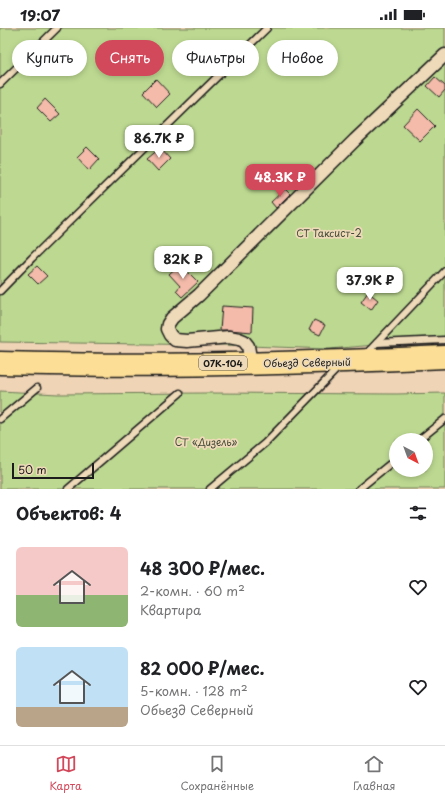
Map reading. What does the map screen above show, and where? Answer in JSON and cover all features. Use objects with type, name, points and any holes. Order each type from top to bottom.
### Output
[{"type":"highway","name":"Обьезд Северный","points":[[0,363],[75,365],[251,363],[445,357]]},
{"type":"street","points":[[251,363],[248,346],[244,341],[229,337],[187,341],[175,340],[167,329],[168,324],[172,318],[199,295],[356,140],[445,55]]},
{"type":"lane","points":[[0,84],[57,28]]},
{"type":"lane","points":[[0,291],[267,28]]},
{"type":"lane","points":[[210,489],[265,443],[352,361],[377,343],[445,271]]},
{"type":"lane","points":[[377,343],[445,340]]},
{"type":"lane","points":[[0,419],[37,388]]},
{"type":"lane","points":[[68,489],[180,393]]},
{"type":"lane","points":[[428,433],[445,419]]},
{"type":"lane","points":[[359,489],[389,465]]},
{"type":"green space","name":"СТ Таксист-2","points":[[0,28],[445,28],[445,339],[329,349],[222,345],[0,342]]},
{"type":"green space","name":"СТ «Дизель»","points":[[0,391],[58,394],[445,393],[445,489],[0,489]]},
{"type":"building","points":[[435,77],[445,86],[445,90],[439,97],[427,86]]},
{"type":"building","points":[[156,79],[170,94],[157,107],[143,92]]},
{"type":"building","points":[[45,99],[60,114],[51,122],[37,108]]},
{"type":"building","points":[[418,109],[435,126],[420,141],[403,125]]},
{"type":"building","points":[[87,147],[99,159],[89,170],[77,157]]},
{"type":"building","points":[[160,148],[170,159],[158,171],[147,159]]},
{"type":"building","points":[[285,189],[290,194],[276,208],[271,202]]},
{"type":"building","points":[[180,264],[198,282],[182,297],[176,291],[180,286],[169,274]]},
{"type":"building","points":[[37,266],[47,276],[38,284],[28,274]]},
{"type":"building","points":[[368,292],[378,300],[371,310],[361,302]]},
{"type":"building","points":[[222,306],[253,308],[252,332],[220,330]]},
{"type":"building","points":[[314,320],[325,325],[320,335],[309,330]]}]
